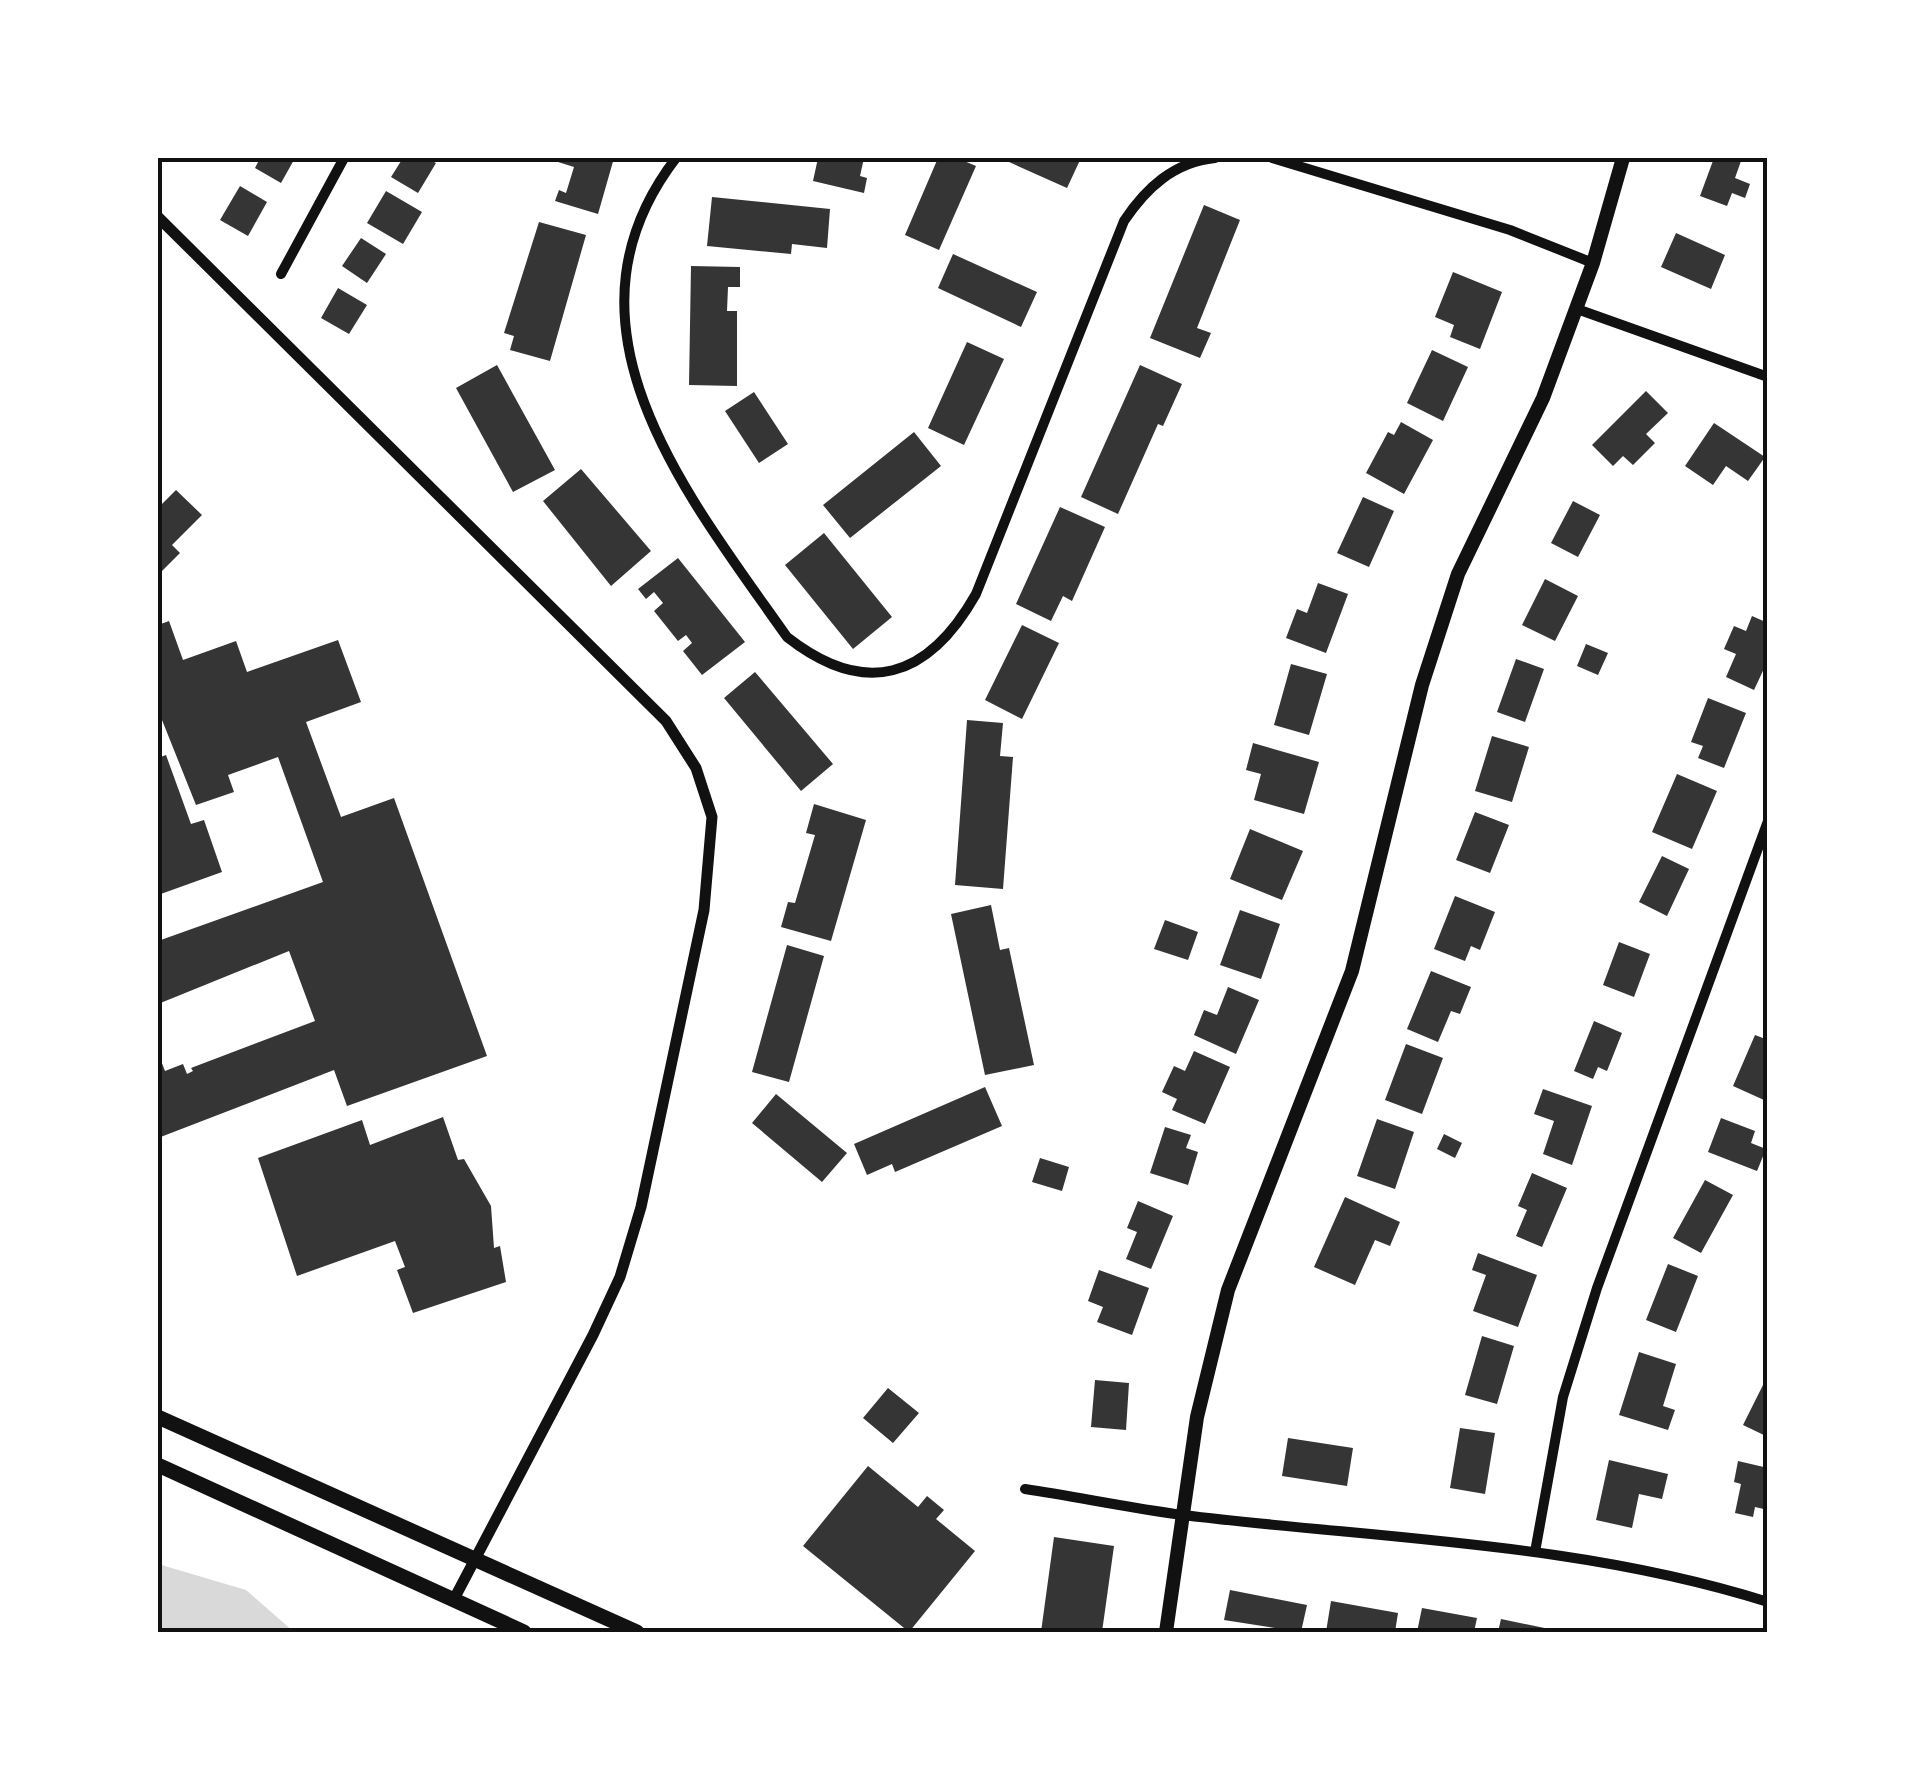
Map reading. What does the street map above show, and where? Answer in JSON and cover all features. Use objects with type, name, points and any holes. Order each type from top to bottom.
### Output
[{"type":"main road","points":[[1166,1632],[1197,1418],[1228,1290],[1352,972],[1422,685],[1458,574],[1543,398],[1593,263],[1623,158]]},
{"type":"main road","points":[[158,1417],[636,1632]]},
{"type":"main road","points":[[158,1465],[524,1632]]},
{"type":"street","points":[[281,274],[344,158]]},
{"type":"street","points":[[676,158],[646,202],[628,259],[623,295],[634,380],[648,420],[787,637],[816,660],[851,670],[894,673],[941,641],[976,594],[1124,221],[1153,184],[1197,158],[1215,158]]},
{"type":"street","points":[[1272,158],[1510,230],[1593,263]]},
{"type":"street","points":[[158,216],[666,722],[696,768],[712,818],[704,910],[641,1208],[620,1278],[453,1601]]},
{"type":"street","points":[[1577,308],[1768,376]]},
{"type":"street","points":[[1535,1552],[1563,1397],[1596,1288],[1768,821]]},
{"type":"street","points":[[1026,1489],[1182,1514],[1535,1552],[1656,1572],[1768,1602]]},
{"type":"shaded area","points":[[158,1564],[246,1590],[294,1632],[158,1632]]},
{"type":"building","points":[[260,158],[295,158],[281,183],[255,168]]},
{"type":"building","points":[[403,158],[426,158],[436,163],[418,193],[391,177]]},
{"type":"building","points":[[560,158],[614,158],[598,214],[555,201],[559,190],[566,193],[574,167],[558,162]]},
{"type":"building","points":[[818,158],[864,158],[860,176],[867,178],[864,193],[813,181]]},
{"type":"building","points":[[938,158],[957,158],[976,166],[939,250],[905,235]]},
{"type":"building","points":[[1000,158],[1081,158],[1067,188]]},
{"type":"building","points":[[1714,158],[1742,158],[1735,178],[1750,184],[1745,198],[1732,193],[1727,206],[1700,196]]},
{"type":"building","points":[[240,186],[267,202],[248,236],[220,220]]},
{"type":"building","points":[[386,191],[422,212],[403,244],[367,223]]},
{"type":"building","points":[[712,197],[830,209],[827,248],[792,244],[791,254],[707,246]]},
{"type":"building","points":[[1204,205],[1240,220],[1197,328],[1211,333],[1200,358],[1150,338]]},
{"type":"building","points":[[539,222],[586,235],[550,361],[510,350],[514,336],[504,333]]},
{"type":"building","points":[[1676,233],[1725,255],[1711,289],[1661,267]]},
{"type":"building","points":[[361,238],[386,254],[367,283],[342,266]]},
{"type":"building","points":[[953,254],[1037,292],[1021,327],[938,288]]},
{"type":"building","points":[[691,266],[740,267],[740,287],[728,287],[727,311],[737,311],[737,386],[689,385]]},
{"type":"building","points":[[1453,272],[1502,292],[1480,349],[1450,337],[1454,325],[1435,317]]},
{"type":"building","points":[[338,288],[367,305],[349,334],[321,318]]},
{"type":"building","points":[[967,342],[1004,359],[964,445],[928,428]]},
{"type":"building","points":[[1432,350],[1468,367],[1443,421],[1407,403]]},
{"type":"building","points":[[497,365],[555,470],[513,492],[456,388]]},
{"type":"building","points":[[1140,365],[1182,384],[1163,426],[1158,424],[1118,514],[1081,497]]},
{"type":"building","points":[[1646,391],[1668,413],[1646,434],[1655,443],[1633,465],[1623,456],[1613,466],[1592,445]]},
{"type":"building","points":[[754,392],[788,444],[759,463],[725,411]]},
{"type":"building","points":[[1401,422],[1433,440],[1404,494],[1366,473],[1388,432],[1394,435]]},
{"type":"building","points":[[1714,423],[1765,457],[1748,481],[1726,466],[1713,485],[1685,466]]},
{"type":"building","points":[[914,432],[941,466],[850,538],[823,505]]},
{"type":"building","points":[[581,469],[651,551],[611,586],[543,501]]},
{"type":"building","points":[[176,490],[202,515],[172,545],[180,553],[158,575],[158,508]]},
{"type":"building","points":[[1363,497],[1394,511],[1369,567],[1337,553]]},
{"type":"building","points":[[1573,501],[1600,515],[1578,557],[1551,543]]},
{"type":"building","points":[[1060,507],[1105,527],[1072,601],[1063,596],[1051,621],[1016,604]]},
{"type":"building","points":[[824,533],[892,617],[853,649],[785,565]]},
{"type":"building","points":[[678,558],[745,642],[702,675],[683,651],[692,643],[686,635],[678,641],[654,611],[663,603],[654,592],[646,599],[638,589]]},
{"type":"building","points":[[1545,579],[1578,596],[1555,641],[1522,625]]},
{"type":"building","points":[[1318,583],[1348,594],[1326,653],[1286,638],[1297,609],[1307,613]]},
{"type":"building","points":[[1752,616],[1768,623],[1768,660],[1754,690],[1726,677],[1736,654],[1724,649],[1734,626],[1746,631]]},
{"type":"building","points":[[169,621],[183,660],[236,641],[247,672],[338,640],[361,702],[306,722],[341,817],[394,798],[487,1056],[347,1106],[334,1070],[158,1138],[158,1053],[165,1071],[183,1064],[187,1074],[193,1071],[191,1068],[315,1021],[289,951],[158,1004],[158,941],[323,882],[278,757],[228,775],[234,792],[196,805],[158,710],[158,625]]},
{"type":"building","points":[[1022,625],[1059,643],[1022,719],[985,700]]},
{"type":"building","points":[[1586,644],[1608,653],[1598,675],[1577,666]]},
{"type":"building","points":[[1516,659],[1544,669],[1525,722],[1497,712]]},
{"type":"building","points":[[1291,664],[1327,674],[1309,735],[1274,725]]},
{"type":"building","points":[[755,672],[833,764],[801,791],[724,698]]},
{"type":"building","points":[[1708,698],[1746,713],[1724,768],[1698,758],[1703,746],[1691,742]]},
{"type":"building","points":[[967,720],[1003,723],[1000,756],[1013,757],[1003,889],[955,885]]},
{"type":"building","points":[[1492,736],[1529,747],[1512,802],[1475,791]]},
{"type":"building","points":[[1253,743],[1319,762],[1304,814],[1254,800],[1261,774],[1246,770]]},
{"type":"building","points":[[166,755],[191,824],[204,820],[222,872],[158,895],[158,758]]},
{"type":"building","points":[[1677,774],[1717,791],[1692,849],[1652,832]]},
{"type":"building","points":[[814,804],[866,820],[831,941],[781,927],[788,902],[795,903],[815,835],[806,833]]},
{"type":"building","points":[[1475,812],[1509,825],[1490,873],[1456,860]]},
{"type":"building","points":[[1250,829],[1303,851],[1282,900],[1230,879]]},
{"type":"building","points":[[1662,856],[1689,869],[1667,916],[1639,902]]},
{"type":"building","points":[[1455,896],[1495,912],[1480,950],[1471,946],[1465,961],[1434,949]]},
{"type":"building","points":[[991,905],[1000,950],[1009,948],[1034,1065],[985,1075],[951,914]]},
{"type":"building","points":[[1240,910],[1280,924],[1261,979],[1220,965]]},
{"type":"building","points":[[1165,920],[1198,932],[1188,960],[1154,949]]},
{"type":"building","points":[[1619,942],[1650,954],[1634,997],[1603,985]]},
{"type":"building","points":[[787,945],[824,956],[789,1082],[752,1072]]},
{"type":"building","points":[[1431,971],[1471,987],[1460,1014],[1451,1011],[1438,1042],[1407,1029]]},
{"type":"building","points":[[1228,987],[1259,1000],[1236,1054],[1194,1035],[1204,1010],[1217,1015]]},
{"type":"building","points":[[1594,1021],[1622,1033],[1607,1071],[1598,1067],[1593,1079],[1574,1071]]},
{"type":"building","points":[[1755,1035],[1768,1040],[1764,1100],[1733,1086]]},
{"type":"building","points":[[1406,1044],[1443,1058],[1422,1114],[1385,1100]]},
{"type":"building","points":[[1194,1051],[1230,1067],[1205,1124],[1172,1110],[1177,1099],[1162,1092],[1174,1066],[1185,1071]]},
{"type":"building","points":[[985,1087],[1002,1126],[895,1172],[892,1164],[867,1175],[854,1144]]},
{"type":"building","points":[[1543,1089],[1592,1106],[1572,1165],[1543,1154],[1554,1121],[1534,1114]]},
{"type":"building","points":[[776,1094],[847,1153],[822,1182],[752,1123]]},
{"type":"building","points":[[443,1117],[458,1160],[464,1159],[491,1206],[494,1248],[500,1246],[506,1282],[413,1313],[397,1270],[405,1267],[395,1241],[297,1276],[258,1158],[362,1120],[370,1145]]},
{"type":"building","points":[[1721,1118],[1755,1131],[1751,1143],[1766,1149],[1757,1171],[1708,1152]]},
{"type":"building","points":[[1377,1119],[1414,1132],[1395,1189],[1357,1176]]},
{"type":"building","points":[[1165,1127],[1191,1135],[1186,1148],[1198,1152],[1188,1185],[1150,1173]]},
{"type":"building","points":[[1444,1134],[1462,1143],[1455,1158],[1437,1149]]},
{"type":"building","points":[[1040,1158],[1069,1167],[1062,1191],[1032,1182]]},
{"type":"building","points":[[1532,1173],[1567,1188],[1542,1247],[1516,1236],[1527,1210],[1518,1206]]},
{"type":"building","points":[[1705,1180],[1733,1195],[1701,1253],[1673,1238]]},
{"type":"building","points":[[1345,1197],[1400,1222],[1390,1246],[1375,1240],[1355,1285],[1314,1267]]},
{"type":"building","points":[[1138,1201],[1173,1216],[1151,1269],[1126,1259],[1137,1232],[1127,1228]]},
{"type":"building","points":[[1478,1253],[1537,1275],[1518,1327],[1473,1311],[1486,1275],[1472,1270]]},
{"type":"building","points":[[1668,1264],[1698,1276],[1676,1332],[1646,1320]]},
{"type":"building","points":[[1099,1270],[1149,1288],[1132,1335],[1097,1322],[1103,1307],[1088,1301]]},
{"type":"building","points":[[1482,1336],[1514,1346],[1497,1404],[1465,1395]]},
{"type":"building","points":[[1639,1352],[1676,1364],[1663,1406],[1675,1410],[1668,1430],[1619,1415]]},
{"type":"building","points":[[1768,1375],[1768,1437],[1743,1425]]},
{"type":"building","points":[[1095,1380],[1129,1383],[1126,1430],[1091,1427]]},
{"type":"building","points":[[888,1388],[919,1413],[893,1443],[863,1418]]},
{"type":"building","points":[[1460,1428],[1495,1433],[1485,1494],[1450,1488]]},
{"type":"building","points":[[1288,1438],[1353,1448],[1347,1486],[1282,1476]]},
{"type":"building","points":[[1609,1460],[1668,1474],[1662,1499],[1639,1494],[1632,1528],[1596,1520]]},
{"type":"building","points":[[1738,1461],[1768,1468],[1768,1510],[1755,1507],[1753,1517],[1735,1513],[1741,1484],[1734,1482]]},
{"type":"building","points":[[868,1466],[918,1507],[927,1496],[944,1510],[936,1519],[975,1551],[909,1632],[803,1546]]},
{"type":"building","points":[[1054,1537],[1114,1546],[1102,1632],[1041,1632]]},
{"type":"building","points":[[1230,1590],[1307,1605],[1301,1632],[1224,1620]]},
{"type":"building","points":[[1331,1601],[1398,1613],[1395,1632],[1326,1632]]},
{"type":"building","points":[[1422,1608],[1477,1618],[1474,1632],[1417,1632]]},
{"type":"building","points":[[1501,1619],[1559,1631],[1559,1632],[1498,1632]]}]
